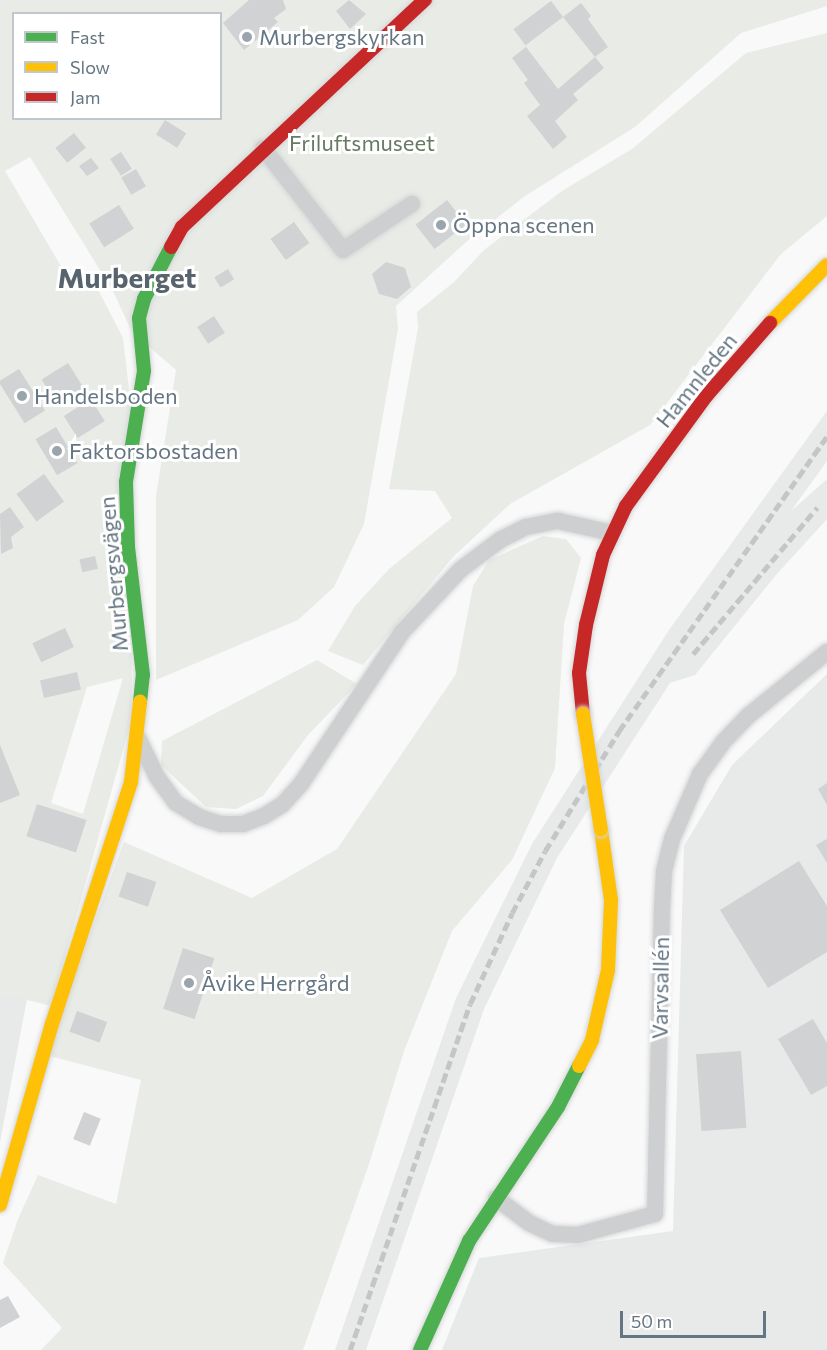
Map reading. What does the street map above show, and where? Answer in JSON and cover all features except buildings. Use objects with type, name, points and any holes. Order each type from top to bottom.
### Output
[{"type":"street","name":"Murbergsvägen","points":[[0,1205],[52,1024],[131,783],[138,738],[143,675],[126,513],[126,482],[144,371],[139,318],[144,299],[182,227],[263,148],[425,0]]},
{"type":"street","points":[[263,148],[343,250],[412,204]]},
{"type":"street","name":"Hamnleden","points":[[612,533],[626,506],[707,395],[797,291],[827,265]]},
{"type":"street","points":[[138,738],[157,777],[176,803],[199,818],[221,824],[243,824],[264,816],[283,804],[301,784],[402,632],[460,570],[500,540],[526,527],[558,521],[612,533],[586,625],[579,673],[583,714],[612,900],[608,970],[592,1040],[558,1107],[496,1198],[449,1278],[420,1350]]},
{"type":"street","name":"Varvsallén","points":[[496,1198],[529,1223],[553,1234],[578,1234],[655,1214],[662,909],[664,872],[672,839],[700,774],[723,742],[748,716],[827,652]]},
{"type":"shaded area","points":[[827,411],[827,461],[791,511],[827,479],[827,519],[776,575],[695,675],[670,683],[557,858],[484,1009],[366,1350],[335,1350],[456,998],[532,844],[669,630]]},
{"type":"shaded area","points":[[827,674],[827,1350],[442,1350],[479,1258],[673,1231],[684,846],[732,765]]},
{"type":"shaded area","points":[[0,993],[27,999],[0,1142]]},
{"type":"green space","name":"Friluftsmuseet","points":[[0,0],[827,0],[827,6],[741,33],[635,127],[525,196],[465,243],[396,306],[398,329],[364,524],[334,587],[298,620],[156,680],[156,496],[176,370],[132,332],[113,291],[30,157],[5,171],[72,285],[90,274],[123,338],[130,398],[132,718],[51,1006],[0,993]],"holes":[[[123,678],[83,814],[51,803],[87,687]]]},
{"type":"green space","points":[[827,33],[827,216],[781,254],[650,425],[510,504],[453,557],[363,665],[328,651],[355,606],[389,569],[452,518],[435,491],[389,489],[418,328],[417,312],[454,282],[484,250],[562,191],[632,149],[746,53]]},
{"type":"green space","points":[[543,536],[566,539],[581,558],[564,624],[555,768],[512,860],[452,931],[404,1051],[368,1167],[303,1350],[41,1350],[62,1328],[3,1263],[18,1219],[38,1175],[116,1204],[141,1080],[46,1055],[124,842],[252,898],[337,849],[456,674],[473,586],[489,560]]},
{"type":"green space","points":[[317,660],[357,684],[308,735],[263,796],[236,809],[206,807],[161,765],[162,741]]},
{"type":"railway","points":[[350,1350],[470,1004],[512,913],[545,851],[619,731],[827,436]]},
{"type":"railway","points":[[693,654],[817,508]]},
{"type":"traffic: fast","points":[[140,702],[143,675],[128,547],[126,482],[144,371],[139,318],[144,299],[171,247]]},
{"type":"traffic: fast","points":[[420,1350],[469,1241],[558,1107],[579,1066]]},
{"type":"traffic: slow","points":[[770,323],[827,265]]},
{"type":"traffic: slow","points":[[0,1205],[52,1024],[131,782],[140,702]]},
{"type":"traffic: slow","points":[[583,714],[601,830]]},
{"type":"traffic: slow","points":[[579,1066],[592,1040],[608,970],[611,900],[601,830]]},
{"type":"traffic: jam","points":[[171,247],[182,227],[425,0]]},
{"type":"traffic: jam","points":[[583,714],[579,673],[586,625],[603,555],[626,506],[707,395],[770,323]]},
{"type":"place","name":"Murbergskyrkan","points":[[247,37]]},
{"type":"place","name":"Öppna scenen","points":[[441,225]]},
{"type":"place","name":"Handelsboden","points":[[22,396]]},
{"type":"place","name":"Faktorsbostaden","points":[[57,451]]},
{"type":"place","name":"Åvike Herrgård","points":[[189,983]]},
{"type":"district","name":"Murberget","points":[[127,277]]}]
